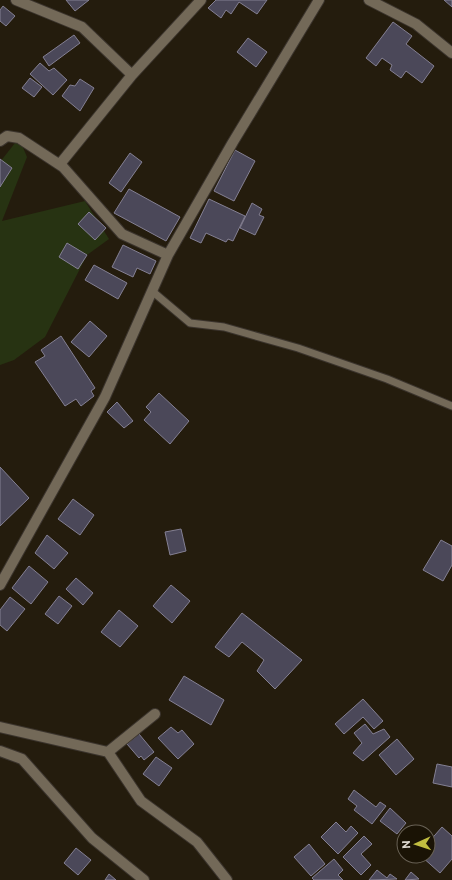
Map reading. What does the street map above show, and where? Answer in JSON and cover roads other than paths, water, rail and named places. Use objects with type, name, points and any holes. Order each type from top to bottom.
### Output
[{"type":"street","points":[[16,0],[82,27],[132,75]]},
{"type":"street","points":[[60,164],[132,75],[201,0]]},
{"type":"street","points":[[0,585],[105,397],[168,255],[233,142],[319,0]]},
{"type":"street","points":[[376,1],[416,24],[452,53]]},
{"type":"street","points":[[0,141],[7,136],[19,138],[60,164],[122,234],[168,255]]},
{"type":"street","points":[[108,752],[155,714]]},
{"type":"street","points":[[0,727],[108,752],[141,801],[197,842],[227,880]]},
{"type":"street","points":[[0,751],[22,759],[92,838],[144,880]]},
{"type":"lane","points":[[152,291],[190,323],[224,327],[298,348],[387,379],[452,406]]}]
